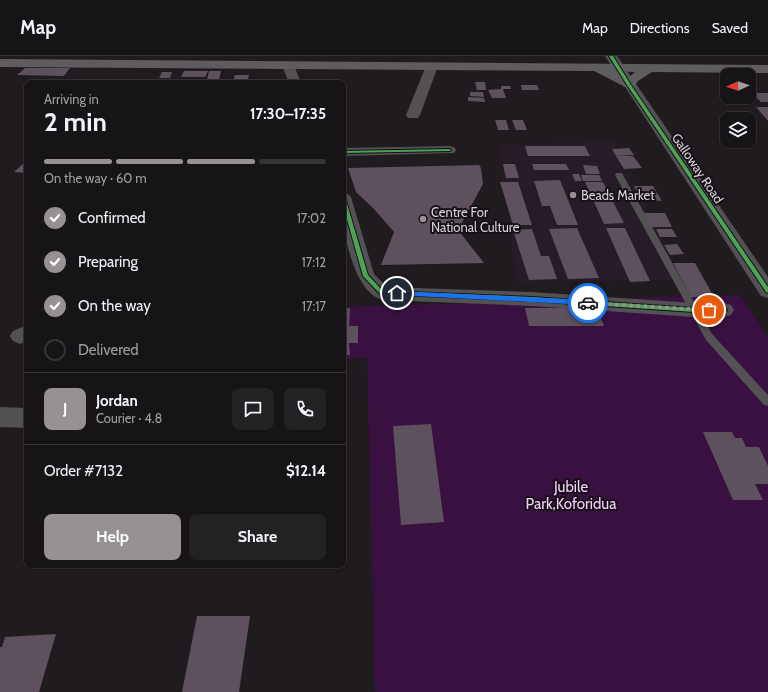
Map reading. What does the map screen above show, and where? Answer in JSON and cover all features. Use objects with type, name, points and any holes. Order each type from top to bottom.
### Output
[{"type":"main road","points":[[286,60],[296,56],[312,56]]},
{"type":"main road","points":[[531,56],[614,60],[768,59]]},
{"type":"main road","points":[[0,63],[286,60],[432,66],[578,67],[607,72],[629,85],[634,78],[651,67]]},
{"type":"main road","points":[[578,67],[614,60],[651,67],[768,69]]},
{"type":"street","points":[[286,60],[295,80]]},
{"type":"street","name":"Galloway Road","points":[[614,60],[629,85],[767,289]]},
{"type":"street","points":[[413,115],[432,66]]},
{"type":"street","points":[[346,152],[449,150]]},
{"type":"street","points":[[346,207],[366,276],[382,293],[532,299],[694,310],[724,310]]},
{"type":"street","points":[[0,417],[24,418]]},
{"type":"lane","points":[[619,175],[709,337],[768,402]]},
{"type":"shaded area","name":"Beads Market","points":[[614,141],[681,280],[516,282],[499,145]]},
{"type":"green space","name":"Jubile Park,Koforidua","points":[[740,295],[768,338],[768,692],[375,692],[367,358],[346,359],[346,307]]},
{"type":"building","points":[[25,68],[70,68],[64,76],[17,75]]},
{"type":"building","points":[[184,71],[208,71],[205,77],[181,77]]},
{"type":"building","points":[[209,71],[221,71],[219,80],[207,80]]},
{"type":"building","points":[[162,72],[172,72],[170,78],[159,78]]},
{"type":"building","points":[[235,75],[249,75],[248,79],[252,79],[252,80],[233,80]]},
{"type":"building","points":[[475,82],[485,82],[486,90],[477,90]]},
{"type":"building","points":[[521,85],[537,85],[539,90],[522,90]]},
{"type":"building","points":[[501,86],[510,86],[511,89],[503,89],[506,98],[492,98],[488,90],[501,89]]},
{"type":"building","points":[[470,92],[483,92],[484,97],[470,96]]},
{"type":"building","points":[[756,93],[768,93],[768,102],[761,102],[756,97]]},
{"type":"building","points":[[468,97],[484,98],[485,102],[468,101]]},
{"type":"building","points":[[756,107],[768,107],[768,121]]},
{"type":"building","points":[[495,120],[506,120],[509,130],[498,130]]},
{"type":"building","points":[[512,120],[523,120],[527,130],[516,130]]},
{"type":"building","points":[[525,146],[585,146],[590,156],[528,156]]},
{"type":"building","points":[[629,148],[634,155],[616,156],[612,149]]},
{"type":"building","points":[[616,156],[633,156],[642,168],[624,169]]},
{"type":"building","points":[[24,163],[24,173],[14,172]]},
{"type":"building","points":[[503,164],[515,164],[519,178],[506,178]]},
{"type":"building","points":[[532,164],[566,164],[569,170],[534,170]]},
{"type":"building","name":"Centre For National Culture","points":[[479,165],[481,168],[483,184],[458,230],[484,263],[381,265],[394,232],[374,209],[356,192],[348,168]]},
{"type":"building","points":[[583,165],[597,166],[600,174],[586,174]]},
{"type":"building","points":[[572,174],[579,174],[582,181],[575,181]]},
{"type":"building","points":[[581,175],[599,175],[602,181],[583,181]]},
{"type":"building","points":[[560,180],[578,225],[557,225],[550,206],[542,206],[534,181]]},
{"type":"building","points":[[500,182],[518,182],[532,225],[513,225]]},
{"type":"building","points":[[585,182],[603,182],[624,223],[604,224]]},
{"type":"building","points":[[634,186],[653,186],[662,201],[640,199],[637,193],[646,192],[637,192]]},
{"type":"building","points":[[643,213],[665,213],[672,227],[651,227]]},
{"type":"building","points":[[577,228],[599,278],[568,279],[549,229]]},
{"type":"building","points":[[606,228],[625,228],[650,281],[630,282]]},
{"type":"building","points":[[532,229],[541,256],[549,256],[557,279],[529,280],[513,230]]},
{"type":"building","points":[[656,229],[672,229],[677,237],[660,237]]},
{"type":"building","points":[[677,244],[684,254],[670,255],[664,245]]},
{"type":"building","points":[[673,263],[695,263],[714,297],[691,297]]},
{"type":"building","points":[[350,308],[349,326],[358,326],[358,343],[349,343],[350,355],[346,355],[346,309]]},
{"type":"building","points":[[525,308],[597,308],[604,326],[529,326]]},
{"type":"building","points":[[431,424],[444,522],[401,525],[393,426]]},
{"type":"building","points":[[703,432],[732,432],[735,438],[742,438],[746,447],[759,447],[768,466],[768,484],[755,484],[763,500],[733,500]]},
{"type":"building","points":[[197,616],[250,616],[239,692],[182,692]]},
{"type":"building","points":[[56,634],[39,692],[0,692],[0,647],[2,647],[5,637]]},
{"type":"cycle path","points":[[611,56],[768,291]]},
{"type":"cycle path","points":[[346,152],[449,150]]},
{"type":"cycle path","points":[[346,207],[366,276],[382,293],[532,299],[694,310],[724,310]]},
{"type":"way so far","points":[[588,303],[709,310]]},
{"type":"place","name":"Beads Market","points":[[573,195]]},
{"type":"place","name":"Centre For National Culture","points":[[423,219]]},
{"type":"route","points":[[397,293],[588,303]]}]
